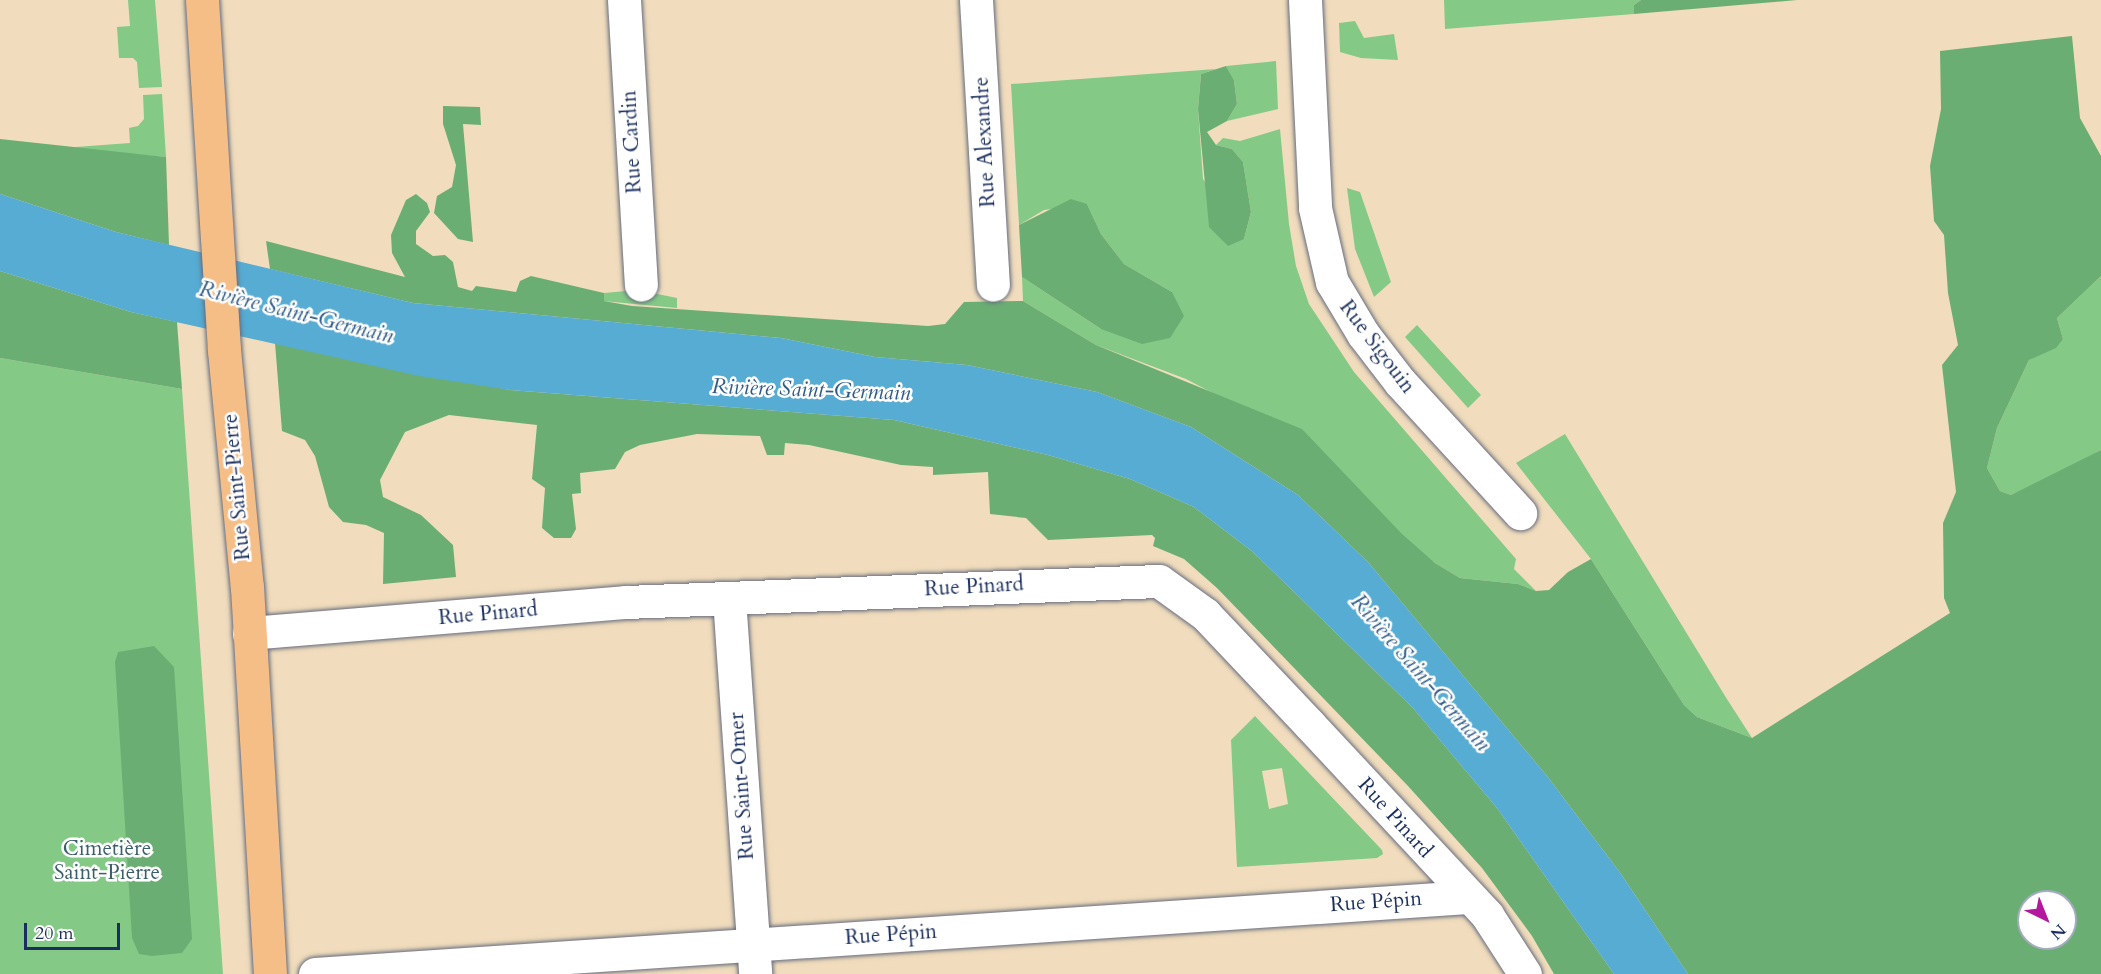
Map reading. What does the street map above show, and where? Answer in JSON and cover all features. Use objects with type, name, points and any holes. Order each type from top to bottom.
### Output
[{"type":"main road","name":"Rue Saint-Pierre","points":[[202,0],[224,350],[249,633],[270,974]]},
{"type":"street","name":"Rue Cardin","points":[[624,0],[641,284]]},
{"type":"street","name":"Rue Alexandre","points":[[976,0],[993,284]]},
{"type":"street","name":"Rue Sigouin","points":[[1305,0],[1315,208],[1332,282],[1362,334],[1400,382],[1520,513]]},
{"type":"street","name":"Rue Pinard","points":[[249,633],[729,597],[1159,581],[1205,614],[1486,915],[1525,974]]},
{"type":"street","name":"Rue Saint-Omer","points":[[729,597],[754,959]]},
{"type":"street","name":"Rue Pépin","points":[[315,974],[754,959],[1467,897]]},
{"type":"green space","points":[[128,0],[155,0],[162,87],[139,88],[137,62],[133,58],[119,58],[117,27],[130,26]]},
{"type":"green space","points":[[1444,0],[1641,0],[1634,5],[1634,14],[1445,29]]},
{"type":"green space","points":[[1641,0],[1797,0],[1634,14],[1634,5]]},
{"type":"green space","points":[[1355,21],[1364,38],[1394,34],[1398,60],[1361,58],[1340,52],[1339,23]]},
{"type":"green space","points":[[2072,36],[2080,118],[2101,156],[2101,276],[2057,318],[2063,339],[2056,348],[2029,360],[1997,428],[1987,468],[2000,491],[2011,495],[2101,450],[2101,974],[1688,974],[1621,874],[1547,776],[1368,562],[1298,495],[1191,427],[1097,392],[967,365],[875,357],[781,338],[413,303],[270,269],[266,241],[405,277],[392,253],[391,235],[406,200],[416,194],[427,203],[430,212],[416,231],[416,244],[433,256],[445,255],[453,262],[458,287],[472,291],[476,286],[516,292],[520,281],[531,276],[604,293],[604,301],[632,306],[928,326],[945,324],[964,302],[1023,301],[1096,345],[1302,429],[1402,534],[1435,563],[1460,578],[1518,584],[1536,591],[1549,590],[1568,572],[1591,559],[1684,705],[1697,717],[1752,738],[1950,613],[1944,598],[1943,523],[1956,492],[1942,365],[1958,345],[1948,293],[1944,235],[1934,221],[1930,166],[1941,109],[1940,51]]},
{"type":"green space","points":[[1276,61],[1278,109],[1227,121],[1237,104],[1234,80],[1226,66]]},
{"type":"green space","points":[[1226,66],[1234,80],[1237,104],[1227,121],[1207,132],[1216,145],[1232,149],[1243,162],[1251,212],[1244,239],[1228,246],[1209,227],[1198,109],[1201,74]]},
{"type":"green space","points":[[1216,69],[1201,74],[1198,109],[1203,179],[1244,239],[1251,212],[1243,162],[1232,149],[1216,145],[1223,138],[1240,141],[1280,129],[1289,224],[1296,266],[1309,304],[1354,372],[1516,559],[1514,569],[1536,591],[1518,584],[1460,578],[1435,563],[1228,401],[1186,379],[1096,345],[1023,301],[1022,277],[1101,329],[1172,292],[1124,264],[1101,234],[1087,204],[1044,210],[1019,225],[1011,84]]},
{"type":"green space","points":[[162,94],[166,157],[62,148],[130,143],[129,128],[138,126],[144,119],[143,95]]},
{"type":"green space","points":[[443,106],[480,107],[481,125],[463,124],[473,242],[458,239],[434,213],[437,196],[452,187],[456,165],[443,124]]},
{"type":"green space","points":[[0,139],[166,157],[169,245],[116,232],[0,194]]},
{"type":"green space","points":[[1347,188],[1360,192],[1391,282],[1374,297],[1355,249]]},
{"type":"green space","points":[[1071,199],[1087,204],[1101,234],[1124,264],[1172,292],[1184,316],[1170,338],[1142,344],[1101,329],[1022,277],[1019,225]]},
{"type":"green space","points":[[0,271],[131,312],[177,322],[182,389],[0,358]]},
{"type":"green space","points":[[2101,276],[2101,450],[2043,482],[2011,495],[2000,491],[1987,468],[1997,428],[2029,360],[2063,339],[2057,318]]},
{"type":"green space","points":[[638,290],[677,298],[677,308],[603,301],[604,293]]},
{"type":"green space","points":[[1417,325],[1481,395],[1468,408],[1405,337]]},
{"type":"green space","points":[[275,343],[510,390],[894,420],[1048,455],[1130,479],[1194,507],[1253,552],[1413,708],[1497,808],[1614,974],[1554,974],[1532,936],[1482,868],[1408,786],[1217,588],[1184,559],[1153,546],[1155,538],[1152,535],[1048,540],[1026,518],[990,514],[988,472],[933,475],[933,467],[901,465],[809,445],[785,443],[784,455],[767,455],[760,436],[697,434],[640,445],[625,452],[615,469],[580,473],[581,493],[572,494],[576,529],[571,538],[554,538],[542,528],[545,488],[532,479],[537,425],[449,415],[405,432],[380,480],[383,497],[421,515],[453,545],[456,577],[383,584],[384,533],[366,525],[343,522],[329,507],[315,456],[305,440],[282,431]]},
{"type":"green space","name":"Cimetière Saint-Pierre","points":[[0,358],[182,389],[223,974],[0,974]]},
{"type":"green space","points":[[1565,434],[1752,738],[1697,717],[1684,705],[1591,559],[1516,463]]},
{"type":"green space","points":[[154,646],[174,667],[192,939],[182,953],[152,956],[139,954],[132,938],[115,662],[118,652]]},
{"type":"green space","points":[[1255,716],[1382,850],[1383,854],[1377,858],[1237,867],[1231,740]],"holes":[[[1282,768],[1288,804],[1269,809],[1262,771]]]},
{"type":"water","name":"Rivière Saint-Germain","points":[[0,194],[116,232],[413,303],[781,338],[875,357],[967,365],[1097,392],[1191,427],[1298,495],[1368,562],[1547,776],[1621,874],[1688,974],[1614,974],[1497,808],[1413,708],[1253,552],[1194,507],[1130,479],[1048,455],[894,420],[510,390],[419,376],[131,312],[0,271]]}]
